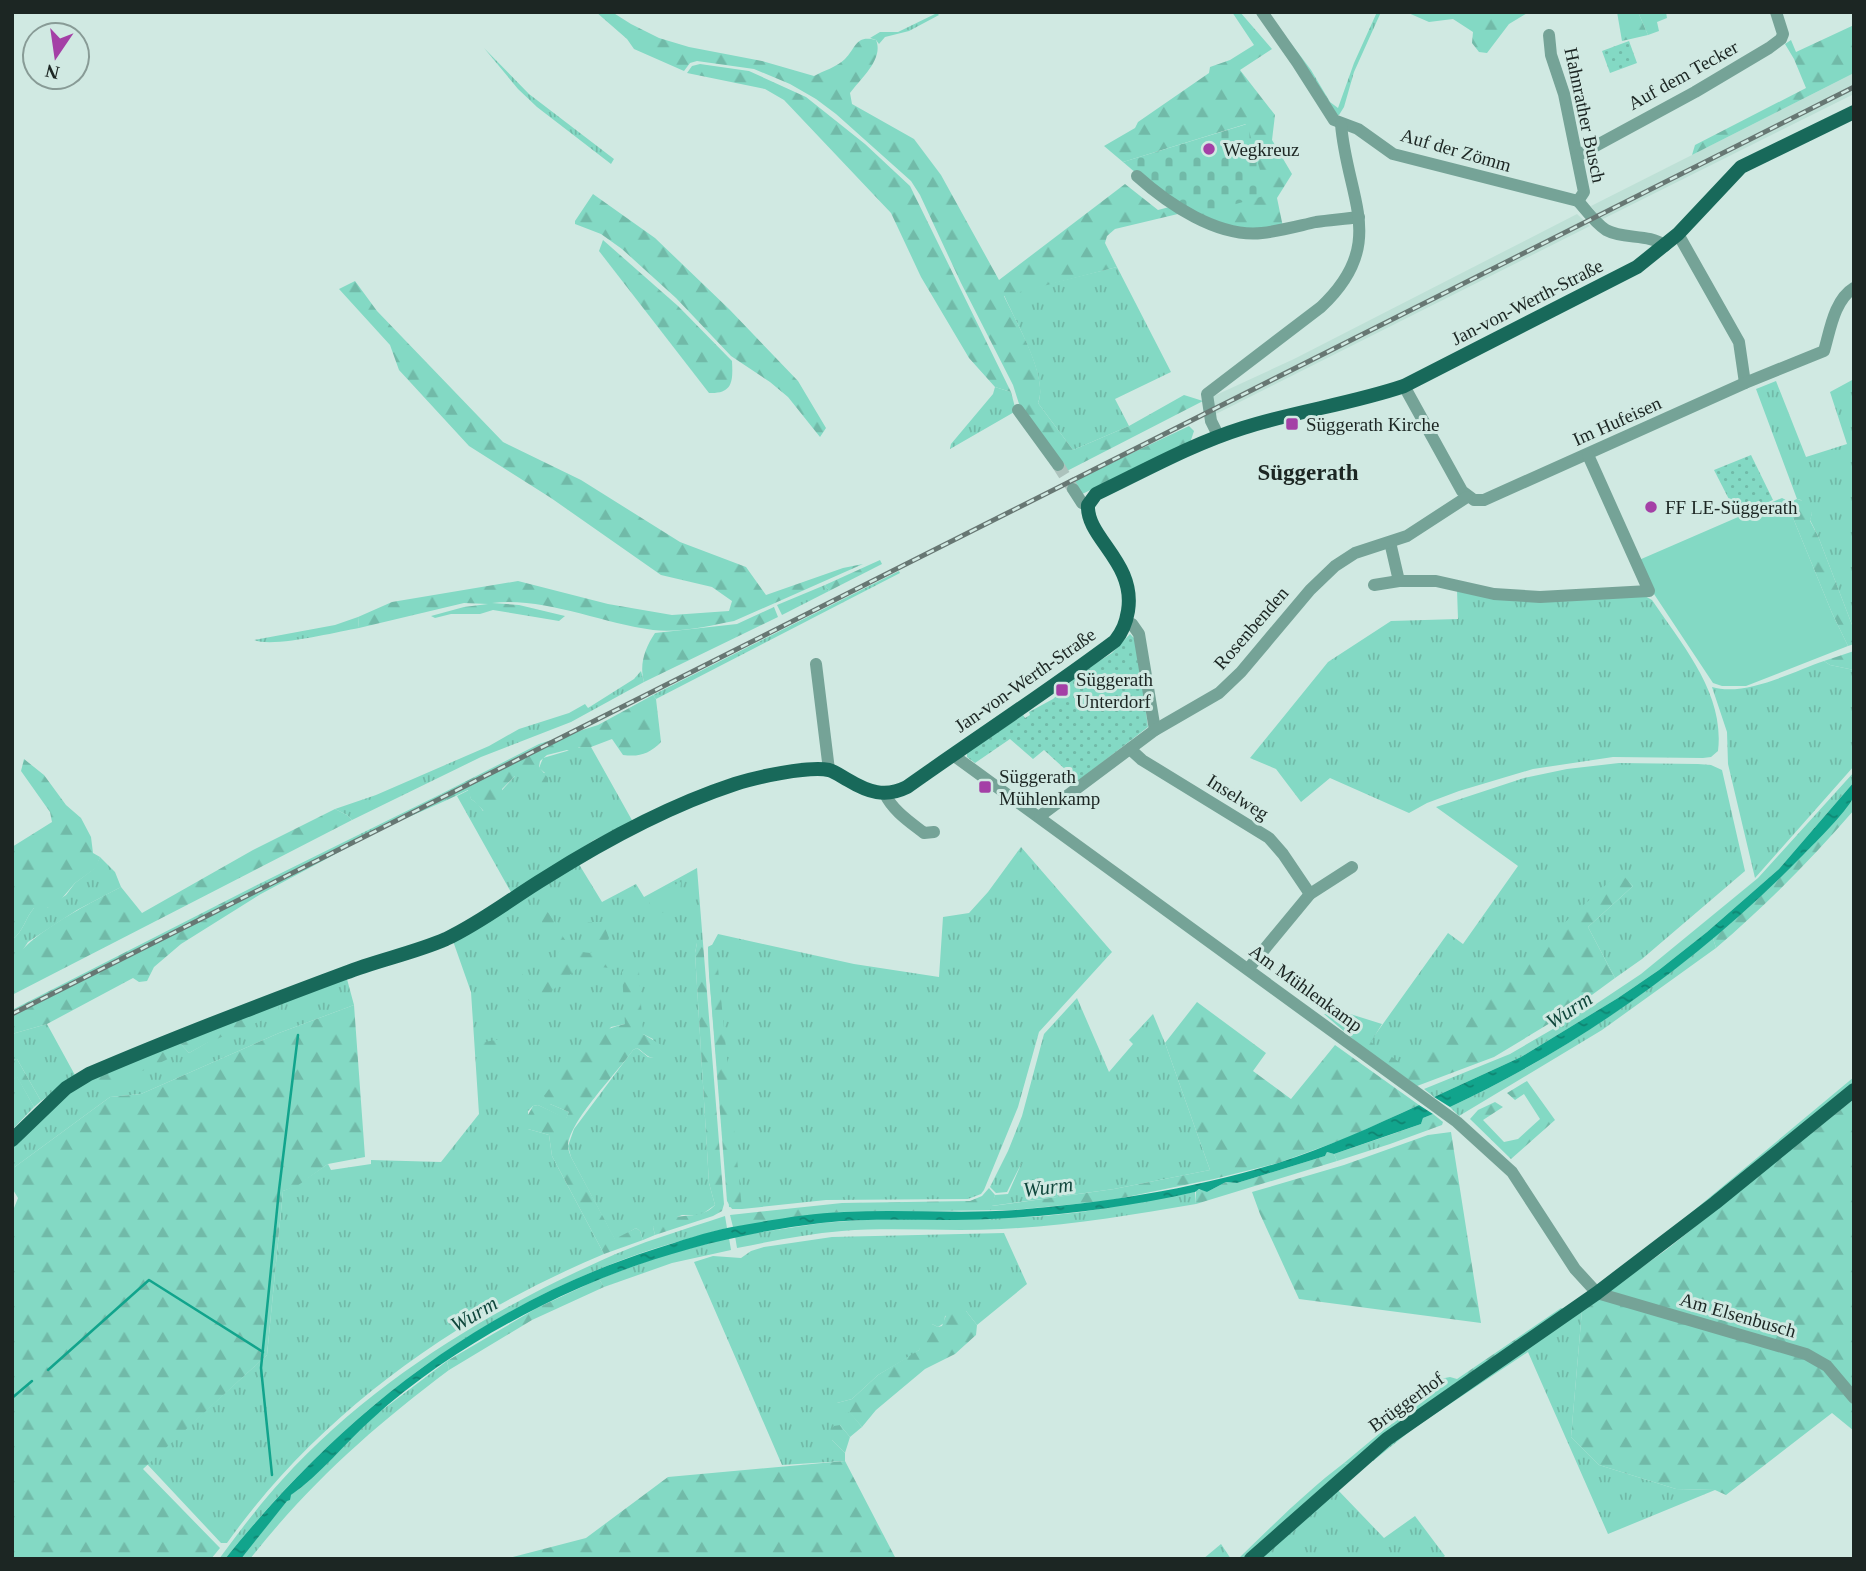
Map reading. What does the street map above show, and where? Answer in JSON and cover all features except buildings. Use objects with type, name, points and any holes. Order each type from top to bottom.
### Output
[{"type":"main road","name":"Jan-von-Werth-Straße","points":[[1219,437],[1241,428],[1404,386],[1637,267],[1678,234],[1741,167],[1854,112]]},
{"type":"main road","points":[[1127,622],[1129,587],[1117,561],[1091,520],[1088,505],[1096,494],[1219,437]]},
{"type":"main road","name":"Jan-von-Werth-Straße","points":[[885,794],[907,787],[1048,690],[1106,648],[1122,632],[1127,622]]},
{"type":"main road","points":[[12,1140],[66,1088],[89,1074],[284,996],[445,939],[489,916],[542,879],[607,841],[734,784],[808,770],[829,770],[870,792],[885,794]]},
{"type":"main road","name":"Brüggerhof","points":[[1251,1559],[1387,1439],[1597,1293],[1715,1203],[1854,1090]]},
{"type":"street","points":[[1219,437],[1211,421],[1207,394],[1321,307],[1339,290],[1359,250],[1361,232],[1342,141],[1341,124],[1328,113],[1322,99],[1262,12]]},
{"type":"street","name":"Auf dem Tecker","points":[[1577,156],[1695,92],[1775,44],[1783,34],[1776,12]]},
{"type":"street","name":"Hahnrather Busch","points":[[1549,35],[1551,55],[1564,94],[1584,192],[1578,201]]},
{"type":"street","name":"Auf der Zömm","points":[[1341,124],[1358,129],[1393,154],[1578,201]]},
{"type":"street","points":[[1137,176],[1175,206],[1238,232],[1261,234],[1359,217]]},
{"type":"street","name":"Jan-von-Werth-Straße","points":[[1578,201],[1605,229],[1620,236],[1654,240],[1665,246]]},
{"type":"street","points":[[1678,234],[1739,342],[1745,383]]},
{"type":"street","name":"Im Hufeisen","points":[[1467,497],[1483,500],[1588,456],[1745,383],[1824,351],[1845,293],[1854,288]]},
{"type":"street","points":[[1404,386],[1467,497]]},
{"type":"street","points":[[1018,410],[1058,465]]},
{"type":"street","points":[[1374,585],[1399,580],[1436,581],[1494,594],[1540,597],[1649,591],[1588,456]]},
{"type":"street","points":[[1073,489],[1082,503],[1088,505]]},
{"type":"street","name":"Rosenbenden","points":[[1040,816],[1155,730],[1219,693],[1241,672],[1310,590],[1335,566],[1355,552],[1407,536],[1467,497]]},
{"type":"street","points":[[1390,542],[1399,580]]},
{"type":"street","points":[[1127,622],[1132,624],[1139,634],[1155,730]]},
{"type":"street","points":[[816,664],[829,770]]},
{"type":"street","name":"Inselweg","points":[[1130,750],[1269,838],[1310,894]]},
{"type":"street","name":"Am Mühlenkamp","points":[[953,755],[1443,1113],[1512,1172],[1575,1269],[1597,1293]]},
{"type":"street","points":[[885,794],[888,802],[924,833],[934,832]]},
{"type":"street","points":[[1248,970],[1310,894],[1352,867]]},
{"type":"street","name":"Am Elsenbusch","points":[[1597,1293],[1806,1354],[1827,1366],[1854,1398]]},
{"type":"shaded area","points":[[1854,73],[1854,94],[1601,220],[1591,206]]},
{"type":"shaded area","points":[[1577,214],[1590,226],[1206,419],[1203,401],[1294,359]]},
{"type":"green space","points":[[596,12],[612,12],[659,38],[689,47],[762,61],[814,76],[842,62],[860,41],[876,40],[877,54],[870,68],[850,93],[852,104],[914,139],[941,175],[999,280],[1125,184],[1158,210],[1173,206],[1182,213],[1115,229],[1107,236],[1105,243],[1117,267],[1004,296],[1035,365],[1039,379],[1038,403],[1073,450],[1129,426],[1184,395],[1203,401],[1065,472],[1021,410],[1013,385],[911,181],[836,114],[790,84],[754,69],[697,61],[690,63],[684,71],[634,49],[627,39]]},
{"type":"green space","points":[[1232,12],[1240,12],[1272,49],[1240,70],[1275,115],[1272,140],[1292,174],[1277,198],[1283,227],[1241,229],[1198,215],[1246,124],[1123,162],[1104,146],[1135,128],[1138,122],[1209,73],[1210,67],[1230,60],[1254,45]]},
{"type":"green space","points":[[1377,12],[1381,12],[1354,72],[1344,107],[1337,115],[1290,42],[1330,102],[1338,108],[1354,63]]},
{"type":"green space","points":[[1406,12],[1529,12],[1509,24],[1487,53],[1479,52],[1472,43],[1473,32],[1453,19],[1429,22]]},
{"type":"green space","points":[[1617,12],[1638,12],[1648,35],[1622,41]]},
{"type":"green space","points":[[1638,12],[1666,12],[1667,18],[1657,22],[1659,31],[1648,35]]},
{"type":"green space","points":[[937,13],[939,15],[909,31],[885,37],[879,44],[870,38],[880,32],[898,32]]},
{"type":"green space","points":[[1854,25],[1854,73],[1692,155],[1695,145],[1806,88],[1785,44],[1791,40],[1796,52]]},
{"type":"green space","points":[[1629,41],[1637,63],[1610,73],[1602,51]]},
{"type":"green space","points":[[484,48],[529,94],[614,159],[611,164],[537,107],[518,89]]},
{"type":"green space","points":[[700,64],[749,71],[806,97],[865,144],[910,186],[1011,392],[995,387],[969,358],[921,277],[891,213],[784,100],[765,89],[687,73],[692,66]]},
{"type":"green space","points":[[1247,124],[1267,195],[1198,215],[1157,191],[1123,162]]},
{"type":"green space","points":[[593,194],[655,238],[729,309],[798,381],[826,428],[820,437],[788,397],[731,356],[676,298],[622,249],[601,234],[575,224]]},
{"type":"green space","points":[[603,240],[678,306],[732,361],[732,375],[727,389],[709,393],[599,251]]},
{"type":"green space","points":[[1117,267],[1171,372],[1115,399],[1129,426],[1073,450],[1038,403],[1039,379],[1035,365],[1004,295]]},
{"type":"green space","points":[[355,281],[377,311],[503,442],[581,480],[680,542],[746,567],[766,595],[843,568],[863,564],[734,621],[673,631],[633,627],[552,607],[512,602],[492,603],[519,605],[565,616],[559,621],[493,610],[480,614],[451,614],[435,618],[431,616],[488,604],[464,603],[359,628],[358,617],[392,602],[518,581],[608,604],[672,615],[729,611],[732,601],[712,587],[661,575],[551,498],[469,446],[399,370],[390,345],[339,289]]},
{"type":"green space","points":[[1854,379],[1854,630],[1810,520],[1812,513],[1797,499],[1756,389],[1776,381],[1806,457],[1847,444],[1830,392]]},
{"type":"green space","points":[[995,387],[1011,392],[1016,411],[950,449],[951,444],[993,394]]},
{"type":"green space","points":[[1189,426],[1194,431],[1190,443],[1080,495],[1073,481]]},
{"type":"green space","points":[[1751,455],[1773,500],[1737,515],[1714,470]]},
{"type":"green space","points":[[1782,498],[1790,502],[1791,513],[1848,646],[1746,686],[1722,686],[1713,683],[1652,591],[1639,560]]},
{"type":"green space","points":[[1797,499],[1809,503],[1812,513],[1810,521],[1854,630],[1854,644],[1848,646],[1832,613],[1791,513],[1790,502]]},
{"type":"green space","points":[[880,560],[882,564],[829,591],[825,585]]},
{"type":"green space","points":[[899,571],[900,573],[656,699],[653,695]]},
{"type":"green space","points":[[825,585],[829,591],[782,615],[777,605]]},
{"type":"green space","points":[[1457,590],[1643,595],[1652,600],[1688,652],[1708,690],[1715,709],[1718,751],[1711,757],[1703,758],[1613,757],[1533,769],[1459,791],[1409,813],[1330,778],[1301,802],[1276,769],[1250,758],[1328,662],[1391,621],[1458,619]]},
{"type":"green space","points":[[774,607],[778,617],[644,682],[644,656],[655,633],[737,624]]},
{"type":"green space","points":[[358,617],[359,628],[290,641],[254,640],[335,625]]},
{"type":"green space","points":[[1130,634],[1136,640],[1148,727],[1078,781],[1044,750],[1033,759],[1010,739],[975,763],[967,757],[967,753],[1023,715],[1025,718],[1030,715],[1029,712],[1053,699],[1080,673],[1112,653]]},
{"type":"green space","points":[[1854,651],[1854,670],[1830,665],[1824,661]]},
{"type":"green space","points":[[1824,661],[1830,665],[1854,670],[1854,766],[1755,878],[1728,764],[1727,732],[1712,687],[1739,689],[1754,686]]},
{"type":"green space","points":[[641,671],[644,682],[571,722],[481,757],[352,820],[335,809],[376,795],[489,746],[519,729],[569,713],[585,704],[588,708],[634,679]]},
{"type":"green space","points":[[653,695],[656,699],[661,742],[648,752],[623,755],[612,739],[591,747],[579,747],[574,753],[567,750],[547,755],[540,761],[539,767],[548,778],[548,785],[537,790],[525,783],[523,776],[515,776],[502,789],[505,808],[493,817],[471,799],[468,790],[447,800],[441,794],[539,744],[598,725]]},
{"type":"green space","points":[[584,746],[591,747],[633,822],[594,840],[512,894],[457,796],[469,790],[471,799],[483,811],[515,776],[545,773],[539,768],[543,758]]},
{"type":"green space","points":[[24,759],[44,775],[66,805],[81,818],[91,837],[93,853],[100,857],[96,868],[75,883],[57,904],[47,908],[34,908],[12,940],[12,847],[52,822],[50,812],[21,771]]},
{"type":"green space","points":[[1619,763],[1698,764],[1711,765],[1722,770],[1745,871],[1642,959],[1615,978],[1588,927],[1633,886],[1620,873],[1406,1068],[1370,1042],[1448,933],[1463,944],[1518,866],[1436,807],[1524,778],[1567,769]]},
{"type":"green space","points":[[1854,772],[1854,782],[1779,869],[1659,970],[1521,1057],[1434,1097],[1424,1089],[1510,1054],[1596,1004],[1641,974],[1758,878]]},
{"type":"green space","points":[[441,794],[447,800],[382,829],[259,895],[257,885]]},
{"type":"green space","points":[[1854,797],[1854,810],[1821,847],[1770,899],[1716,948],[1713,938],[1787,871]]},
{"type":"green space","points":[[335,809],[352,820],[12,995],[12,967],[17,956],[59,921],[121,887],[142,913],[253,850]]},
{"type":"green space","points":[[1021,847],[1112,952],[1039,1032],[1018,1107],[981,1194],[968,1199],[826,1200],[742,1209],[729,1207],[709,973],[708,947],[718,934],[854,964],[939,977],[943,917],[969,913]]},
{"type":"green space","points":[[100,857],[115,872],[121,887],[77,910],[28,942],[12,966],[12,940],[34,908],[47,908],[66,895],[75,883],[95,868]]},
{"type":"green space","points":[[577,861],[602,902],[636,884],[644,897],[697,868],[703,943],[697,943],[695,953],[709,1183],[715,1205],[701,1215],[682,1215],[653,1227],[655,1235],[643,1240],[636,1228],[615,1240],[571,1157],[568,1146],[574,1129],[633,1050],[637,1048],[648,1057],[654,1058],[653,1039],[643,1034],[625,1006],[625,1024],[611,1027],[550,1104],[569,1112],[566,1119],[538,1105],[528,1111],[528,1129],[549,1135],[552,1156],[604,1254],[497,1306],[396,1372],[349,1410],[305,1451],[264,1495],[227,1543],[221,1543],[147,1464],[267,1355],[283,1191],[328,1164],[331,1170],[371,1164],[371,1160],[441,1162],[479,1114],[471,992],[453,941]]},
{"type":"green space","points":[[1620,872],[1633,886],[1588,927],[1615,978],[1570,1011],[1494,1057],[1417,1086],[1361,1046],[1324,1014],[1347,1013],[1382,1024],[1371,1042],[1406,1067]]},
{"type":"green space","points":[[681,882],[676,900],[667,910],[662,913],[649,903],[650,896]]},
{"type":"green space","points":[[257,885],[259,895],[181,944],[154,967],[147,981],[139,982],[133,978],[47,1024],[12,1034],[12,1010]]},
{"type":"green space","points":[[545,909],[568,943],[581,952],[591,953],[593,947],[584,931],[588,922],[603,922],[609,938],[605,948],[613,957],[610,968],[581,965],[536,1005],[525,998],[522,986],[516,978],[520,972],[532,983],[547,972],[560,950],[537,915]]},
{"type":"green space","points":[[1713,938],[1716,948],[1602,1030],[1459,1116],[1450,1107],[1520,1071],[1587,1031],[1652,986]]},
{"type":"green space","points":[[697,943],[703,943],[724,1204],[722,1211],[713,1216],[655,1235],[653,1227],[667,1218],[701,1214],[715,1205],[709,1183],[695,953]]},
{"type":"green space","points":[[712,945],[716,948],[742,1209],[732,1209],[727,1201],[709,973],[708,947]]},
{"type":"green space","points":[[627,966],[636,967],[639,972],[643,1034],[663,1046],[661,1054],[651,1058],[637,1048],[633,1050],[585,1110],[570,1136],[568,1146],[571,1157],[615,1239],[636,1228],[643,1240],[604,1254],[552,1156],[549,1135],[528,1129],[524,1122],[533,1106],[538,1105],[566,1118],[569,1112],[550,1104],[544,1096],[569,1060],[587,1042],[625,1024],[622,972]]},
{"type":"green space","points":[[347,979],[354,1005],[279,1033],[141,1094],[110,1097],[12,1169],[12,1147],[38,1119],[82,1083],[180,1043],[189,1053],[277,1002]]},
{"type":"green space","points":[[1077,998],[1109,1072],[1133,1044],[1129,1040],[1153,1014],[1210,1170],[1114,1189],[991,1206],[995,1195],[1008,1194],[1022,1162],[1007,1192],[996,1193],[990,1187],[1022,1116],[1044,1034]]},
{"type":"green space","points":[[277,1002],[279,1010],[275,1015],[189,1053],[180,1043]]},
{"type":"green space","points":[[1197,1002],[1266,1053],[1253,1071],[1291,1099],[1335,1045],[1419,1105],[1347,1138],[1278,1163],[1107,1201],[1014,1210],[840,1212],[733,1227],[730,1215],[842,1203],[970,1201],[982,1196],[989,1188],[995,1195],[992,1206],[1114,1189],[1210,1170],[1165,1043]]},
{"type":"green space","points":[[354,1005],[365,1157],[328,1164],[297,1186],[283,1191],[267,1355],[143,1469],[220,1548],[211,1559],[12,1559],[12,1213],[18,1198],[12,1188],[12,1169],[110,1097],[141,1094],[279,1033]]},
{"type":"green space","points":[[47,1024],[76,1077],[41,1101],[17,1059],[12,1060],[12,1034]]},
{"type":"green space","points":[[518,1036],[520,1046],[517,1052],[495,1052],[487,1058],[483,1057],[479,1043]]},
{"type":"green space","points":[[168,1048],[168,1059],[108,1087],[100,1088],[93,1079]]},
{"type":"green space","points":[[17,1059],[41,1101],[34,1107],[17,1077],[12,1080],[12,1060]]},
{"type":"green space","points":[[17,1076],[34,1107],[12,1130],[12,1080]]},
{"type":"green space","points":[[1854,1077],[1854,1085],[1680,1222]]},
{"type":"green space","points":[[1527,1081],[1555,1120],[1511,1159],[1470,1119],[1478,1110],[1495,1102],[1503,1107],[1483,1120],[1504,1142],[1518,1139],[1540,1119],[1524,1094],[1515,1100],[1507,1093]]},
{"type":"green space","points":[[1854,1099],[1854,1395],[1849,1399],[1854,1406],[1854,1431],[1832,1413],[1726,1495],[1715,1490],[1676,1489],[1599,1465],[1571,1437],[1582,1310],[1666,1250]]},
{"type":"green space","points":[[1433,1114],[1443,1122],[1442,1125],[1390,1144],[1390,1135],[1421,1124],[1423,1118]]},
{"type":"green space","points":[[1451,1132],[1481,1323],[1299,1299],[1252,1192],[1344,1165],[1428,1135]]},
{"type":"green space","points":[[1390,1135],[1390,1144],[1337,1161],[1334,1154]]},
{"type":"green space","points":[[1327,1152],[1334,1154],[1337,1161],[1196,1204],[1196,1190],[1207,1192],[1226,1182],[1237,1183],[1325,1156]]},
{"type":"green space","points":[[1195,1192],[1196,1204],[1026,1228],[842,1231],[737,1248],[735,1236],[862,1220],[1035,1217],[1082,1212]]},
{"type":"green space","points":[[725,1216],[727,1228],[642,1253],[569,1282],[458,1343],[358,1419],[267,1509],[225,1559],[219,1559],[265,1499],[316,1445],[390,1382],[430,1354],[513,1304],[600,1261],[646,1242]]},
{"type":"green space","points":[[1004,1233],[1027,1284],[977,1325],[966,1311],[945,1316],[944,1323],[938,1327],[932,1324],[919,1350],[878,1375],[852,1399],[837,1403],[849,1411],[862,1427],[850,1437],[840,1425],[832,1440],[845,1453],[845,1461],[782,1465],[694,1262],[713,1256],[741,1258],[764,1247],[832,1237]]},
{"type":"green space","points":[[729,1238],[731,1250],[672,1263],[604,1287],[599,1279],[661,1256]]},
{"type":"green space","points":[[599,1279],[604,1287],[532,1320],[449,1370],[447,1361],[537,1308]]},
{"type":"green space","points":[[956,1307],[966,1311],[977,1325],[976,1335],[955,1354],[925,1369],[876,1410],[862,1427],[849,1412],[841,1414],[835,1411],[837,1403],[852,1399],[878,1375],[919,1350],[917,1338],[920,1327],[928,1322],[942,1326],[948,1310]]},
{"type":"green space","points":[[1561,1308],[1566,1310],[1351,1465],[1344,1463],[1421,1403],[1440,1379],[1457,1379]]},
{"type":"green space","points":[[1582,1310],[1571,1437],[1599,1465],[1676,1489],[1715,1490],[1608,1534],[1528,1352],[1414,1428],[1373,1461],[1371,1458]]},
{"type":"green space","points":[[447,1361],[449,1370],[368,1435],[295,1506],[250,1559],[241,1559],[291,1495],[373,1417]]},
{"type":"green space","points":[[840,1425],[850,1437],[845,1453],[832,1440],[829,1432],[834,1426]]},
{"type":"green space","points":[[845,1461],[896,1559],[505,1559],[586,1538],[668,1477]]},
{"type":"green space","points":[[1344,1463],[1351,1465],[1244,1559],[1238,1559],[1303,1497]]},
{"type":"green space","points":[[1336,1488],[1384,1538],[1415,1516],[1445,1556],[1441,1559],[1256,1559]]},
{"type":"green space","points":[[1221,1544],[1231,1559],[1203,1559]]},
{"type":"water","points":[[1854,782],[1853,798],[1823,835],[1724,929],[1638,997],[1547,1056],[1499,1083],[1450,1107],[1434,1097],[1521,1057],[1659,970],[1779,869]]},
{"type":"water","points":[[1419,1105],[1433,1114],[1423,1118],[1421,1124],[1237,1183],[1226,1182],[1207,1192],[1199,1189],[1144,1202],[1042,1216],[969,1220],[863,1220],[784,1228],[712,1243],[606,1277],[539,1307],[495,1331],[410,1387],[372,1419],[313,1478],[291,1495],[290,1500],[241,1559],[225,1559],[269,1507],[316,1458],[365,1413],[417,1371],[472,1334],[530,1301],[591,1273],[703,1234],[788,1218],[865,1211],[1016,1210],[1115,1199],[1181,1187],[1296,1157]]},
{"type":"waterway","points":[[272,1475],[261,1368],[298,1035]]},
{"type":"waterway","points":[[48,1370],[149,1280],[263,1352]]},
{"type":"waterway","points":[[12,1398],[32,1381]]},
{"type":"tunnel","points":[[1058,465],[1073,489]]},
{"type":"railway","points":[[12,1014],[1854,87]]},
{"type":"place","name":"Wegkreuz","points":[[1209,149]]},
{"type":"place","name":"Süggerath Kirche","points":[[1292,424]]},
{"type":"place","name":"FF LE-Süggerath","points":[[1651,507]]},
{"type":"place","name":"Süggerath Unterdorf","points":[[1062,690]]},
{"type":"place","name":"Süggerath Mühlenkamp","points":[[985,787]]},
{"type":"district","name":"Süggerath","points":[[1308,472]]},
{"type":"water label","name":"Wurm","points":[[1569,1010]]},
{"type":"water label","name":"Wurm","points":[[1048,1187]]},
{"type":"water label","name":"Wurm","points":[[474,1314]]}]
